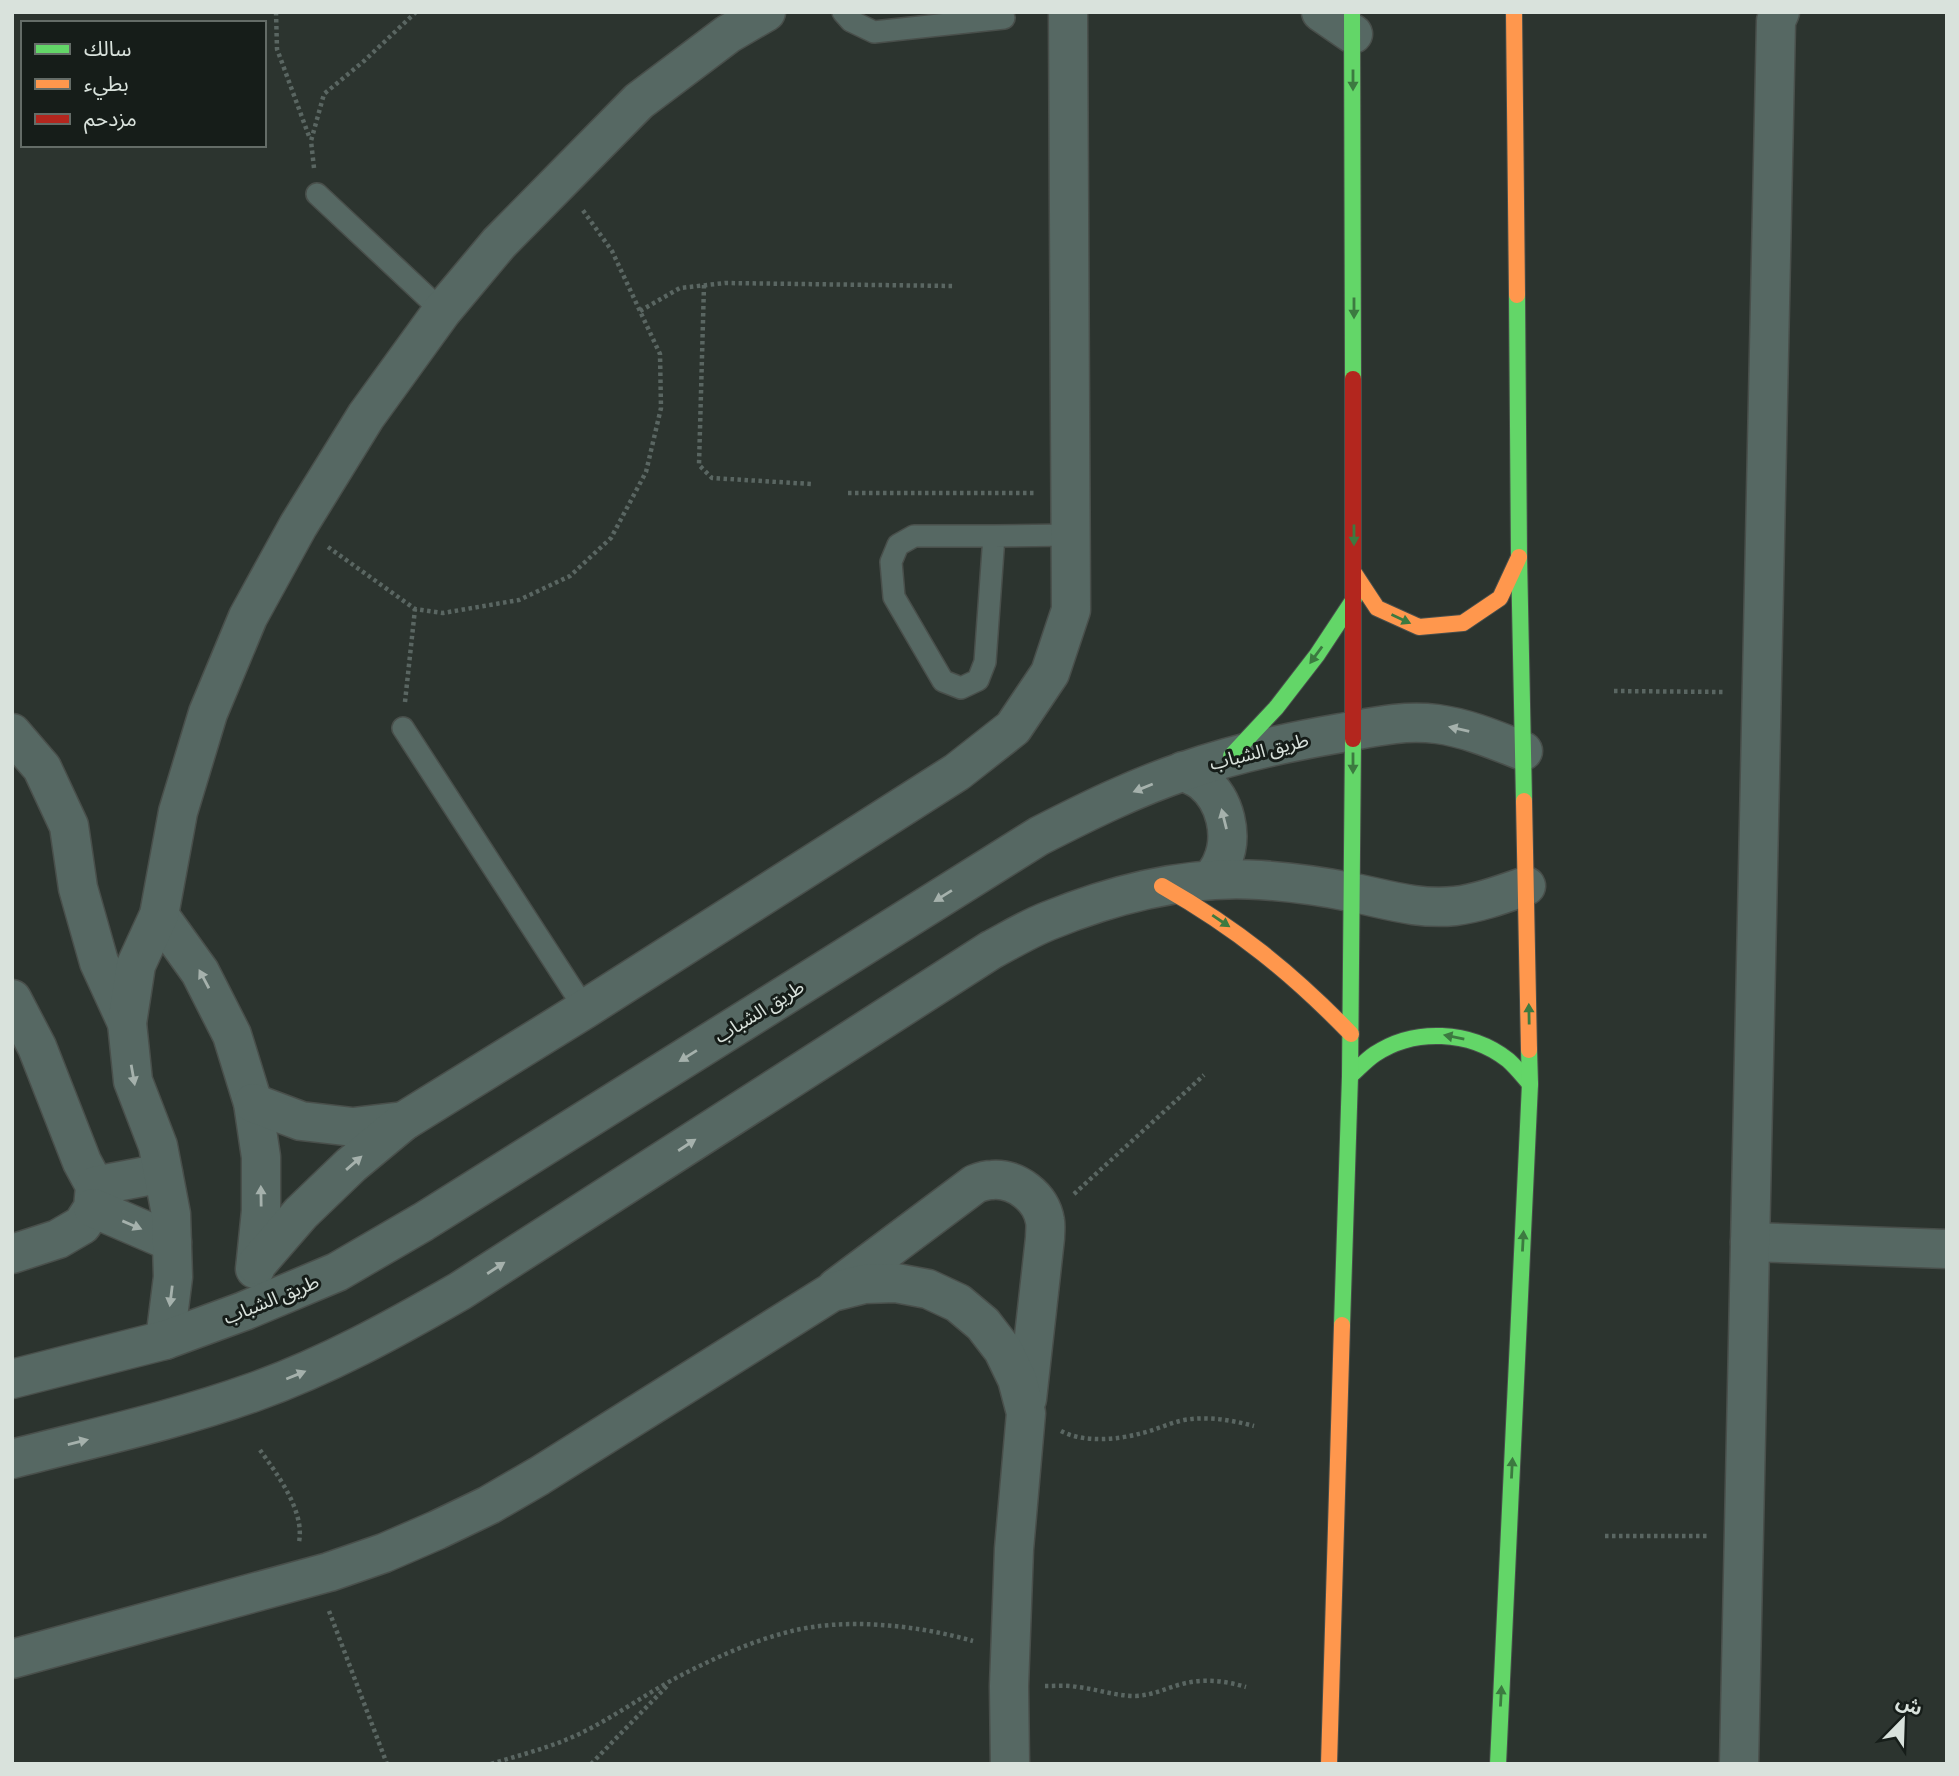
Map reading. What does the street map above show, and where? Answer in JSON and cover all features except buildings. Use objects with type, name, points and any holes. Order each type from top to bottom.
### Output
[{"type":"street","points":[[165,1340],[173,1277],[171,1213],[158,1146],[133,1081],[127,1023],[136,965],[159,915],[178,812],[208,713],[248,617],[298,526],[366,415],[442,311],[499,243],[639,102],[728,34],[766,12]]},
{"type":"street","points":[[256,1265],[301,1213],[341,1174],[404,1121],[957,772],[1013,728],[1049,673],[1071,610],[1068,12]]},
{"type":"street","points":[[1321,12],[1352,23],[1354,599],[1351,1034],[1329,1764]]},
{"type":"street","points":[[1498,1764],[1531,1084],[1519,557],[1514,12]]},
{"type":"street","points":[[1738,1764],[1776,21],[1780,12]]},
{"type":"street","points":[[1354,573],[1377,608],[1419,627],[1464,623],[1500,597],[1519,557]]},
{"type":"street","points":[[1231,756],[1276,708],[1317,656],[1354,599]]},
{"type":"street","name":"طريق الشباب","points":[[12,1379],[165,1340],[337,1272],[423,1222],[1039,836],[1104,803],[1184,771],[1231,756],[1291,741],[1394,723],[1437,724],[1480,734],[1523,751]]},
{"type":"street","points":[[12,733],[42,768],[69,826],[78,888],[99,962],[127,1023]]},
{"type":"street","points":[[1184,771],[1203,782],[1217,798],[1226,818],[1228,840],[1223,861],[1211,880]]},
{"type":"street","points":[[12,1459],[183,1416],[256,1392],[394,1329],[460,1291],[991,950],[1045,922],[1102,901],[1162,886],[1211,880],[1306,884],[1420,906],[1455,906],[1489,899],[1526,886]]},
{"type":"street","points":[[1162,886],[1205,909],[1245,936],[1309,990],[1351,1034]]},
{"type":"street","points":[[159,915],[200,972],[211,993],[232,1035],[253,1103],[261,1157],[261,1211],[256,1265],[244,1311]]},
{"type":"street","points":[[12,999],[37,1047],[94,1197],[172,1242]]},
{"type":"street","points":[[1350,1076],[1376,1053],[1397,1043],[1442,1035],[1477,1042],[1507,1059],[1531,1084]]},
{"type":"street","points":[[253,1103],[302,1121],[353,1127],[404,1121]]},
{"type":"street","points":[[12,1254],[58,1239],[82,1225],[94,1197],[163,1173]]},
{"type":"street","points":[[12,1659],[329,1572],[384,1553],[489,1505],[832,1292],[975,1184],[993,1180],[1010,1182],[1027,1190],[1038,1203],[1045,1220],[1014,1549],[1010,1764]]},
{"type":"street","points":[[1750,1242],[1947,1249]]},
{"type":"street","points":[[832,1292],[863,1284],[896,1283],[929,1289],[958,1303],[983,1324],[1003,1350],[1017,1380],[1026,1413]]},
{"type":"lane","points":[[843,12],[851,21],[874,32],[1004,18]]},
{"type":"lane","points":[[317,194],[442,311]]},
{"type":"lane","points":[[994,536],[985,662],[978,680],[961,688],[943,681],[894,597],[891,562],[898,545],[914,536],[1070,535]]},
{"type":"lane","points":[[402,728],[585,1009]]},
{"type":"path","points":[[276,12],[277,48],[311,141],[317,194]]},
{"type":"path","points":[[311,141],[324,94],[416,12]]},
{"type":"path","points":[[298,526],[415,609],[443,612],[519,600],[570,576],[611,538],[646,472],[661,408],[660,354],[612,251],[561,180]]},
{"type":"path","points":[[640,311],[680,288],[725,283],[953,286]]},
{"type":"path","points":[[704,285],[699,465],[712,478],[811,484]]},
{"type":"path","points":[[848,493],[1070,493]]},
{"type":"path","points":[[402,728],[415,609]]},
{"type":"path","points":[[1614,691],[1762,692]]},
{"type":"path","points":[[1045,1220],[1204,1075]]},
{"type":"path","points":[[1026,1413],[1066,1433],[1097,1438],[1136,1434],[1185,1420],[1220,1419],[1254,1426]]},
{"type":"path","points":[[260,1450],[292,1501],[301,1534],[293,1562],[274,1588]]},
{"type":"path","points":[[1605,1536],[1743,1536]]},
{"type":"path","points":[[329,1572],[326,1586],[327,1608],[387,1764]]},
{"type":"path","points":[[491,1764],[576,1735],[711,1660],[790,1631],[827,1626],[900,1626],[971,1640],[1010,1670],[1121,1696],[1160,1693],[1180,1684],[1202,1680],[1225,1681],[1246,1687]]},
{"type":"path","points":[[591,1764],[674,1680]]},
{"type":"traffic: fast","points":[[1352,12],[1353,379]]},
{"type":"traffic: fast","points":[[1517,295],[1524,801]]},
{"type":"traffic: fast","points":[[1231,756],[1276,708],[1317,655],[1354,599]]},
{"type":"traffic: fast","points":[[1342,1325],[1350,1076],[1353,739]]},
{"type":"traffic: fast","points":[[1350,1076],[1372,1056],[1390,1046],[1407,1040],[1442,1036],[1460,1038],[1493,1050],[1508,1060],[1530,1084]]},
{"type":"traffic: fast","points":[[1498,1764],[1530,1084],[1529,1050]]},
{"type":"traffic: slow","points":[[1514,12],[1517,295]]},
{"type":"traffic: slow","points":[[1354,573],[1377,608],[1419,627],[1463,623],[1500,598],[1519,557]]},
{"type":"traffic: slow","points":[[1524,801],[1529,1050]]},
{"type":"traffic: slow","points":[[1162,886],[1239,935],[1285,971],[1351,1034]]},
{"type":"traffic: slow","points":[[1329,1764],[1342,1325]]},
{"type":"traffic: jam","points":[[1353,379],[1353,739]]}]
